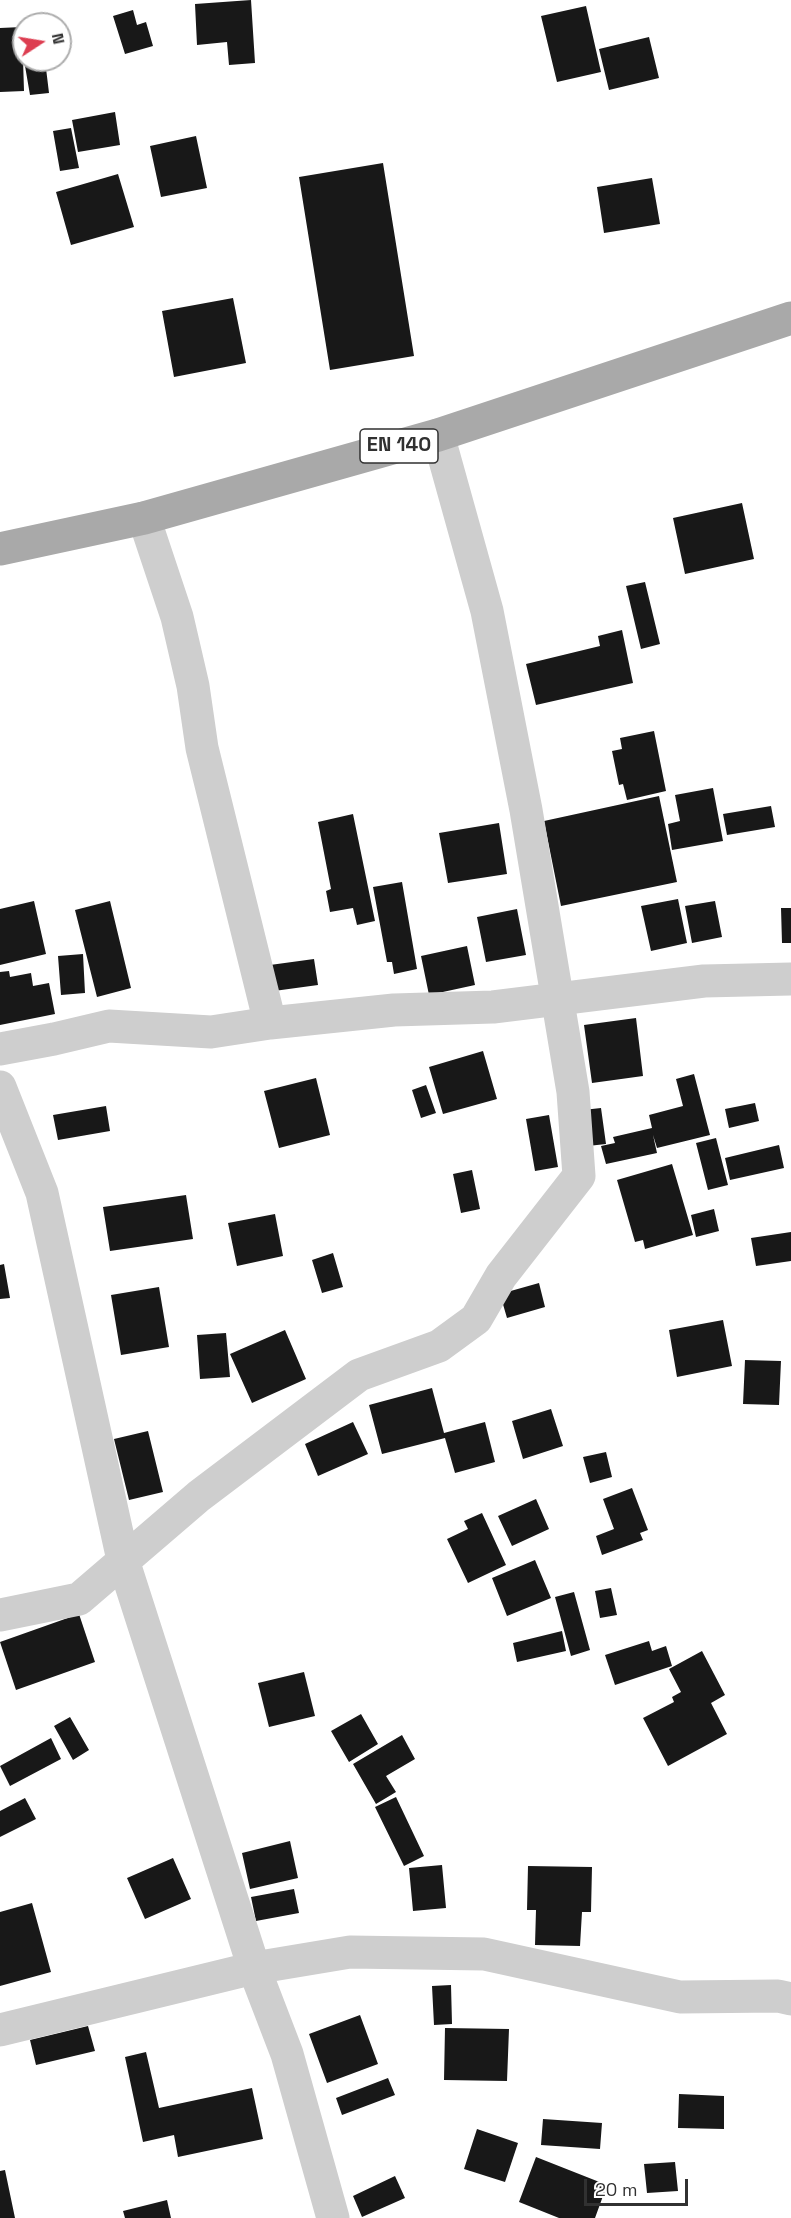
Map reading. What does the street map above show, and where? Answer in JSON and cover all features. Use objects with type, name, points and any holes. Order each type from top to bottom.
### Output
[{"type":"main road","name":"EN 140","points":[[0,549],[144,518],[438,435],[791,318]]},
{"type":"street","points":[[0,1615],[79,1599],[199,1496],[359,1375],[439,1346],[476,1319],[501,1276],[579,1176],[573,1092],[526,810],[487,610],[438,435]]},
{"type":"street","points":[[144,518],[177,617],[193,686],[202,748],[270,1023]]},
{"type":"street","points":[[0,1049],[109,1026],[211,1032],[270,1023],[394,1010],[493,1007],[704,981],[791,979]]},
{"type":"street","points":[[0,1087],[42,1192],[123,1560],[254,1968],[287,2054],[333,2218]]},
{"type":"street","points":[[0,2030],[254,1968],[350,1952],[484,1954],[680,1997],[778,1996],[791,1999]]},
{"type":"building","points":[[251,0],[255,63],[229,65],[227,42],[197,45],[195,4]]},
{"type":"building","points":[[586,6],[601,72],[557,82],[541,16]]},
{"type":"building","points":[[133,10],[137,25],[146,22],[153,46],[125,54],[113,16]]},
{"type":"building","points":[[12,27],[12,72],[23,72],[24,91],[0,92],[0,28]]},
{"type":"building","points":[[649,37],[659,78],[609,90],[599,49]]},
{"type":"building","points":[[26,72],[46,72],[49,93],[30,95]]},
{"type":"building","points":[[115,112],[120,145],[78,152],[72,120]]},
{"type":"building","points":[[71,128],[79,168],[60,171],[53,131]]},
{"type":"building","points":[[196,136],[207,188],[161,197],[150,146]]},
{"type":"building","points":[[383,163],[414,356],[330,370],[299,177]]},
{"type":"building","points":[[118,174],[134,227],[71,245],[56,192]]},
{"type":"building","points":[[652,178],[660,224],[604,233],[597,187]]},
{"type":"building","points":[[233,298],[246,363],[174,377],[162,311]]},
{"type":"building","points":[[742,503],[754,559],[685,574],[673,518]]},
{"type":"building","points":[[645,582],[660,644],[641,649],[626,586]]},
{"type":"building","points":[[622,630],[633,683],[536,705],[526,664],[600,646],[598,636]]},
{"type":"building","points":[[654,731],[666,791],[627,800],[623,784],[619,785],[612,751],[622,749],[620,738]]},
{"type":"building","points":[[713,788],[723,841],[672,850],[668,824],[680,821],[675,795]]},
{"type":"building","points":[[659,796],[677,882],[561,906],[544,821]]},
{"type":"building","points":[[771,806],[775,827],[727,835],[723,814]]},
{"type":"building","points":[[353,814],[375,921],[357,925],[353,908],[330,912],[326,891],[331,889],[318,822]]},
{"type":"building","points":[[499,823],[507,874],[448,883],[439,833]]},
{"type":"building","points":[[402,882],[417,969],[394,974],[392,962],[387,962],[373,887]]},
{"type":"building","points":[[678,899],[687,943],[651,951],[641,906]]},
{"type":"building","points":[[34,901],[46,954],[0,965],[0,909]]},
{"type":"building","points":[[110,901],[131,988],[97,997],[75,910]]},
{"type":"building","points":[[715,901],[722,937],[692,943],[685,906]]},
{"type":"building","points":[[781,908],[791,908],[791,943],[782,943]]},
{"type":"building","points":[[517,909],[526,955],[486,962],[477,917]]},
{"type":"building","points":[[467,946],[475,985],[429,995],[421,956]]},
{"type":"building","points":[[83,954],[85,993],[61,995],[58,956]]},
{"type":"building","points":[[314,959],[318,985],[274,991],[270,965]]},
{"type":"building","points":[[9,971],[10,977],[31,973],[33,986],[49,983],[55,1014],[0,1025],[0,972]]},
{"type":"building","points":[[636,1018],[643,1076],[592,1083],[584,1025]]},
{"type":"building","points":[[483,1051],[497,1099],[443,1114],[429,1067]]},
{"type":"building","points":[[694,1074],[710,1135],[657,1148],[653,1135],[657,1153],[606,1164],[601,1146],[615,1143],[613,1137],[652,1128],[649,1115],[683,1106],[676,1079]]},
{"type":"building","points":[[316,1078],[330,1135],[279,1148],[264,1091]]},
{"type":"building","points":[[426,1085],[436,1113],[421,1118],[412,1090]]},
{"type":"building","points":[[755,1103],[759,1121],[729,1128],[725,1109]]},
{"type":"building","points":[[106,1106],[110,1131],[58,1140],[53,1115]]},
{"type":"building","points":[[601,1108],[606,1144],[588,1146],[583,1110]]},
{"type":"building","points":[[549,1115],[558,1167],[535,1171],[526,1119]]},
{"type":"building","points":[[716,1138],[728,1185],[708,1190],[696,1143]]},
{"type":"building","points":[[779,1145],[784,1168],[730,1180],[725,1158]]},
{"type":"building","points":[[672,1164],[693,1235],[645,1249],[643,1240],[635,1242],[617,1180]]},
{"type":"building","points":[[472,1170],[480,1209],[461,1213],[453,1174]]},
{"type":"building","points":[[186,1195],[193,1239],[110,1251],[103,1207]]},
{"type":"building","points":[[714,1209],[719,1231],[696,1237],[691,1215]]},
{"type":"building","points":[[275,1214],[283,1256],[237,1266],[228,1223]]},
{"type":"building","points":[[791,1232],[791,1261],[756,1266],[751,1238]]},
{"type":"building","points":[[333,1253],[343,1287],[322,1293],[312,1260]]},
{"type":"building","points":[[4,1264],[10,1298],[0,1299],[0,1265]]},
{"type":"building","points":[[539,1283],[545,1307],[507,1318],[500,1294]]},
{"type":"building","points":[[159,1287],[169,1347],[121,1355],[111,1295]]},
{"type":"building","points":[[723,1320],[732,1366],[677,1377],[669,1330]]},
{"type":"building","points":[[285,1330],[306,1379],[252,1403],[230,1354]]},
{"type":"building","points":[[226,1333],[230,1377],[200,1379],[197,1335]]},
{"type":"building","points":[[745,1360],[781,1361],[779,1405],[743,1404]]},
{"type":"building","points":[[432,1388],[444,1433],[485,1422],[495,1462],[455,1473],[445,1438],[382,1454],[369,1405]]},
{"type":"building","points":[[551,1409],[563,1446],[523,1459],[512,1421]]},
{"type":"building","points":[[353,1422],[368,1454],[318,1476],[305,1444]]},
{"type":"building","points":[[148,1431],[163,1492],[129,1500],[114,1439]]},
{"type":"building","points":[[606,1452],[612,1477],[590,1483],[583,1457]]},
{"type":"building","points":[[632,1488],[648,1530],[640,1533],[643,1540],[602,1555],[596,1536],[614,1529],[603,1499]]},
{"type":"building","points":[[536,1499],[549,1529],[512,1546],[498,1516]]},
{"type":"building","points":[[482,1513],[506,1565],[468,1583],[447,1539],[468,1529],[464,1521]]},
{"type":"building","points":[[535,1560],[551,1598],[507,1616],[492,1578]]},
{"type":"building","points":[[611,1588],[617,1615],[600,1618],[595,1591]]},
{"type":"building","points":[[574,1592],[590,1650],[571,1656],[555,1597]]},
{"type":"building","points":[[79,1614],[95,1662],[16,1690],[0,1642]]},
{"type":"building","points":[[562,1631],[566,1651],[517,1662],[513,1643]]},
{"type":"building","points":[[649,1641],[652,1651],[666,1646],[672,1666],[615,1685],[605,1655]]},
{"type":"building","points":[[702,1651],[725,1695],[711,1703],[727,1734],[668,1766],[643,1718],[674,1702],[672,1697],[681,1692],[669,1669]]},
{"type":"building","points":[[304,1672],[315,1716],[269,1727],[258,1683]]},
{"type":"building","points":[[361,1714],[378,1744],[349,1762],[331,1731]]},
{"type":"building","points":[[70,1717],[89,1750],[73,1760],[54,1726]]},
{"type":"building","points":[[402,1735],[415,1759],[386,1776],[396,1792],[376,1804],[353,1764]]},
{"type":"building","points":[[51,1738],[61,1759],[10,1786],[0,1766]]},
{"type":"building","points":[[396,1797],[424,1856],[404,1866],[375,1807]]},
{"type":"building","points":[[25,1798],[36,1819],[0,1837],[0,1811]]},
{"type":"building","points":[[290,1841],[298,1878],[250,1889],[242,1853]]},
{"type":"building","points":[[173,1858],[191,1899],[145,1919],[127,1878]]},
{"type":"building","points":[[442,1865],[446,1908],[413,1911],[409,1868]]},
{"type":"building","points":[[528,1866],[592,1867],[591,1912],[582,1912],[580,1946],[535,1945],[536,1910],[527,1910]]},
{"type":"building","points":[[294,1889],[299,1913],[256,1921],[251,1897]]},
{"type":"building","points":[[32,1903],[51,1972],[0,1986],[0,1912]]},
{"type":"building","points":[[451,1985],[452,2024],[434,2025],[432,1986]]},
{"type":"building","points":[[360,2015],[378,2064],[327,2083],[309,2034]]},
{"type":"building","points":[[88,2026],[95,2051],[36,2065],[30,2040]]},
{"type":"building","points":[[445,2028],[509,2029],[507,2081],[444,2080]]},
{"type":"building","points":[[146,2052],[159,2108],[252,2088],[263,2139],[178,2157],[174,2135],[143,2142],[125,2057]]},
{"type":"building","points":[[388,2078],[395,2095],[342,2115],[336,2098]]},
{"type":"building","points":[[679,2094],[724,2096],[724,2129],[678,2128]]},
{"type":"building","points":[[543,2119],[602,2123],[600,2149],[541,2145]]},
{"type":"building","points":[[477,2129],[518,2143],[505,2182],[464,2169]]},
{"type":"building","points":[[536,2157],[607,2185],[595,2218],[559,2218],[519,2202]]},
{"type":"building","points":[[675,2162],[678,2191],[647,2193],[644,2164]]},
{"type":"building","points":[[5,2170],[15,2218],[0,2218],[0,2171]]},
{"type":"building","points":[[395,2176],[405,2198],[362,2217],[353,2196]]},
{"type":"building","points":[[167,2200],[171,2218],[125,2218],[123,2211]]}]
